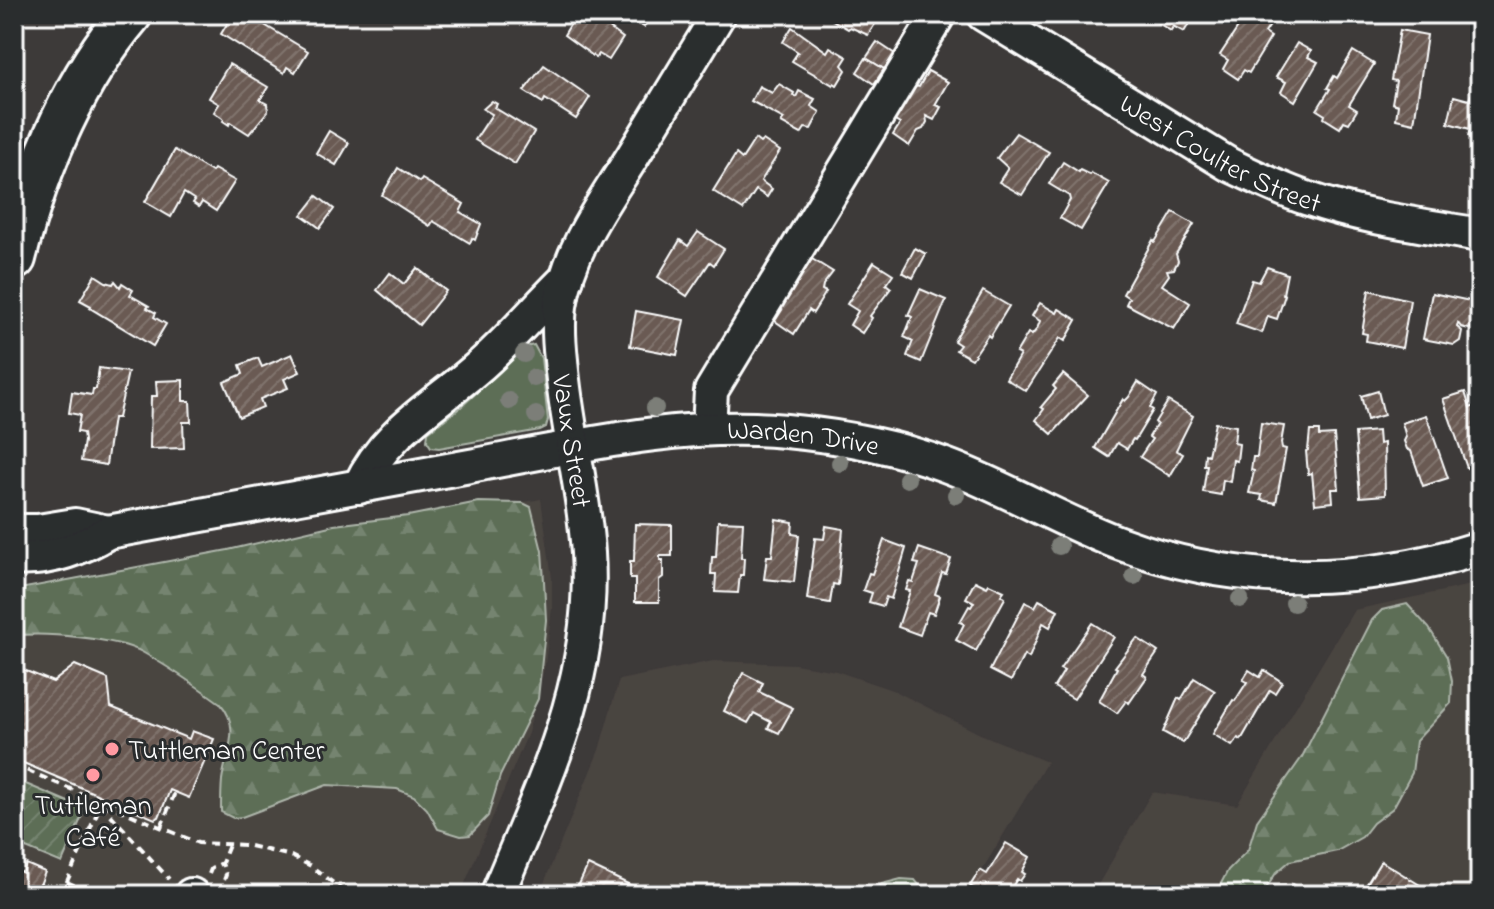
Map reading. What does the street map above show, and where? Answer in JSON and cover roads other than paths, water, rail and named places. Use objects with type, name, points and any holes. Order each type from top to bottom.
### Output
[{"type":"main road","points":[[14,258],[34,189],[60,126],[94,66],[130,14]]},
{"type":"street","name":"Vaux Street","points":[[497,895],[558,747],[584,655],[589,594],[588,554],[559,335],[560,306],[567,278],[583,237],[719,14]]},
{"type":"street","points":[[709,429],[711,391],[939,14]]},
{"type":"street","name":"West Coulter Street","points":[[983,14],[1228,164],[1256,178],[1342,209],[1480,235]]},
{"type":"street","points":[[359,487],[370,464],[387,442],[477,368],[567,278]]},
{"type":"street","name":"Warden Drive","points":[[14,558],[35,558],[78,550],[108,532],[572,447],[709,429],[784,431],[908,453],[985,481],[1117,542],[1218,571],[1259,576],[1338,577],[1411,568],[1480,548]]},
{"type":"street","name":"Warden Drive","points":[[14,531],[75,525],[108,532]]},
{"type":"place","name":"Tuttleman Center","points":[[112,749]]},
{"type":"place","name":"Tuttleman Café","points":[[93,775]]}]
